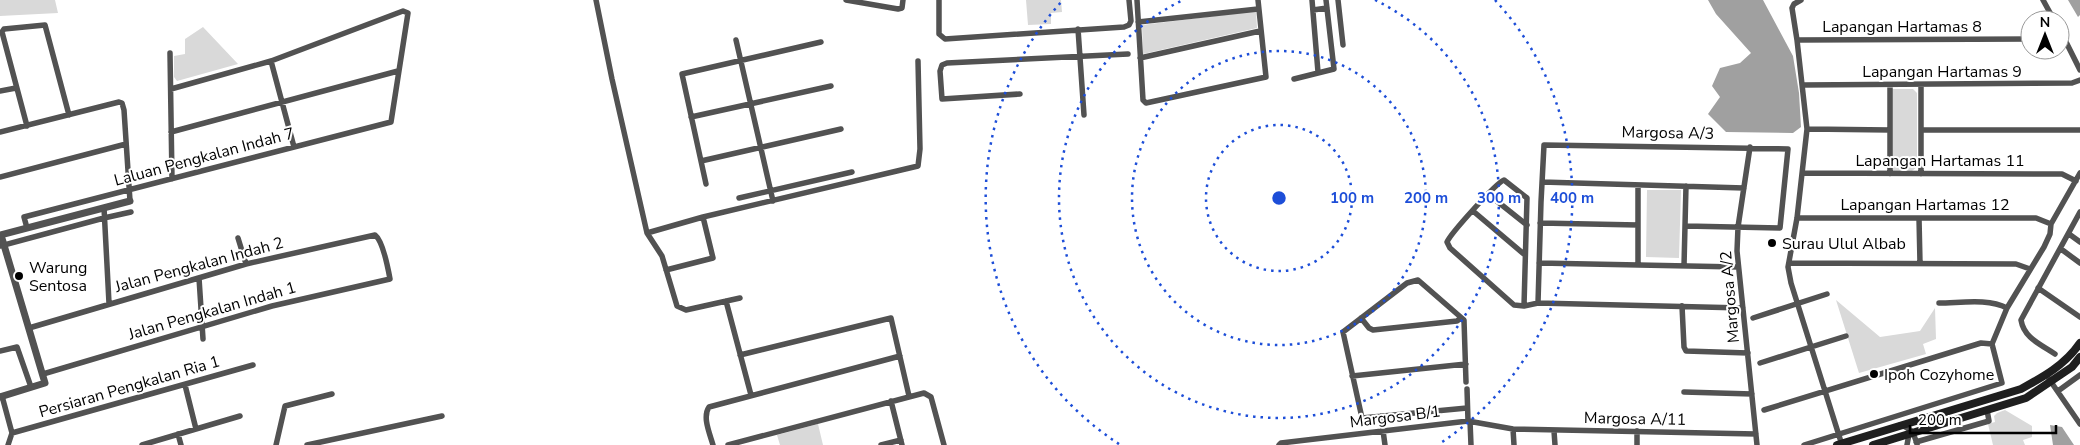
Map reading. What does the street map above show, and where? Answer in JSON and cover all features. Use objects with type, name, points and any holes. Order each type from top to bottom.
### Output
[{"type":"main road","points":[[1873,445],[2026,398],[2071,356],[2080,343]]},
{"type":"main road","points":[[1841,445],[2021,389],[2072,367],[2080,357]]},
{"type":"street","points":[[596,0],[647,233],[662,256],[677,306],[686,310],[740,298]]},
{"type":"street","points":[[846,0],[898,9],[902,8],[903,0]]},
{"type":"street","points":[[939,0],[939,34],[945,39],[1129,25],[1131,21],[1129,0]]},
{"type":"street","points":[[1137,0],[1143,100],[1146,103],[1266,77],[1258,0]]},
{"type":"street","points":[[1312,0],[1318,72]]},
{"type":"street","points":[[1294,79],[1334,69],[1326,0]]},
{"type":"street","points":[[1338,0],[1343,45]]},
{"type":"street","points":[[1800,0],[1792,8],[1792,17],[1797,40],[1807,129],[1797,218],[1788,265],[1797,304],[1841,445]]},
{"type":"street","points":[[1138,22],[1258,8]]},
{"type":"street","points":[[1313,10],[1327,8]]},
{"type":"street","points":[[171,90],[271,61],[405,10],[408,13],[398,72],[171,132]]},
{"type":"street","points":[[27,126],[3,49],[3,30],[45,24],[69,115]]},
{"type":"street","points":[[1078,30],[1084,115]]},
{"type":"street","points":[[1140,58],[1260,31]]},
{"type":"street","name":"Lapangan Hartamas 8","points":[[1797,40],[2020,39]]},
{"type":"street","points":[[736,40],[773,201]]},
{"type":"street","points":[[706,184],[682,74],[821,42]]},
{"type":"street","points":[[2070,50],[2080,70]]},
{"type":"street","points":[[170,53],[172,179]]},
{"type":"street","points":[[1020,94],[942,99],[940,71],[942,65],[948,63],[1128,54]]},
{"type":"street","points":[[271,61],[294,147]]},
{"type":"street","points":[[647,233],[703,217],[918,166],[920,150],[918,61]]},
{"type":"street","name":"Laluan Pengkalan Indah 7","points":[[27,228],[24,217],[391,122],[398,72]]},
{"type":"street","name":"Lapangan Hartamas 9","points":[[1803,85],[1921,86],[2072,83],[2080,80]]},
{"type":"street","points":[[1890,85],[1890,174]]},
{"type":"street","points":[[692,117],[831,86]]},
{"type":"street","points":[[1921,86],[1921,174]]},
{"type":"street","points":[[0,91],[16,88]]},
{"type":"street","points":[[0,132],[119,102],[122,103],[130,201],[1,235],[2,246],[45,383],[1,396],[12,433],[8,445]]},
{"type":"street","points":[[701,161],[841,129]]},
{"type":"street","points":[[1807,129],[1890,130]]},
{"type":"street","points":[[1922,130],[2080,130]]},
{"type":"street","points":[[0,177],[126,144]]},
{"type":"street","name":"Margosa A/3","points":[[1542,182],[1544,145],[1788,148],[1780,228],[1738,227]]},
{"type":"street","name":"Margosa A/2","points":[[1750,147],[1738,227],[1738,267],[1757,445]]},
{"type":"street","points":[[740,198],[852,172]]},
{"type":"street","name":"Lapangan Hartamas 11","points":[[1803,173],[2062,174],[2076,181]]},
{"type":"street","points":[[1804,445],[2002,383],[1992,344],[2007,308],[2047,240],[2051,224],[2080,174]]},
{"type":"street","points":[[1524,306],[1527,225],[1526,196],[1504,180],[1488,194],[1448,239],[1447,245],[1514,305],[1524,306],[1538,304],[1743,308]]},
{"type":"street","points":[[1538,304],[1542,182],[1744,188]]},
{"type":"street","points":[[1638,185],[1638,264]]},
{"type":"street","points":[[1684,266],[1686,186]]},
{"type":"street","points":[[1488,194],[1527,225]]},
{"type":"street","points":[[104,208],[108,303]]},
{"type":"street","points":[[1473,211],[1525,255]]},
{"type":"street","points":[[2,246],[131,212]]},
{"type":"street","points":[[2055,354],[2028,336],[2023,330],[2022,315],[2080,212]]},
{"type":"street","points":[[666,270],[713,258],[703,217]]},
{"type":"street","name":"Lapangan Hartamas 12","points":[[1797,218],[2036,218],[2051,224]]},
{"type":"street","points":[[1920,218],[1920,264]]},
{"type":"street","points":[[1540,223],[1638,225]]},
{"type":"street","points":[[1685,226],[1738,227]]},
{"type":"street","points":[[2069,234],[2080,242]]},
{"type":"street","name":"Jalan Pengkalan Indah 2","points":[[29,328],[108,303],[246,264],[375,235],[378,236],[390,279]]},
{"type":"street","points":[[238,238],[246,264]]},
{"type":"street","points":[[2060,250],[2080,263]]},
{"type":"street","points":[[1539,263],[1738,267]]},
{"type":"street","points":[[1788,265],[2016,264],[2030,269]]},
{"type":"street","points":[[199,278],[203,338]]},
{"type":"street","name":"Jalan Pengkalan Indah 1","points":[[42,374],[272,306],[390,279]]},
{"type":"street","points":[[1467,408],[1364,418],[1360,416],[1344,332],[1407,283],[1415,280],[1418,280],[1461,318],[1464,325],[1467,408],[1471,445]]},
{"type":"street","points":[[2038,288],[2080,317]]},
{"type":"street","points":[[1753,318],[1827,294]]},
{"type":"street","points":[[726,301],[751,395]]},
{"type":"street","points":[[1939,303],[1989,303],[2001,304],[2007,308]]},
{"type":"street","points":[[1682,306],[1684,347],[1686,351],[1748,353]]},
{"type":"street","points":[[740,355],[891,318],[909,396]]},
{"type":"street","points":[[1361,318],[1373,330],[1457,321],[1461,318]]},
{"type":"street","points":[[1760,364],[1846,336]]},
{"type":"street","points":[[1764,410],[1981,343],[1992,344]]},
{"type":"street","points":[[0,351],[18,348],[30,387]]},
{"type":"street","points":[[713,445],[706,412],[709,407],[900,356]]},
{"type":"street","points":[[1352,376],[1466,364]]},
{"type":"street","name":"Persiaran Pengkalan Ria 1","points":[[12,433],[253,365]]},
{"type":"street","points":[[2058,391],[2080,375]]},
{"type":"street","points":[[2049,378],[2080,424]]},
{"type":"street","points":[[185,385],[196,429]]},
{"type":"street","points":[[1684,392],[1752,394]]},
{"type":"street","points":[[728,445],[924,393],[931,397],[944,445]]},
{"type":"street","points":[[276,445],[285,406],[332,394]]},
{"type":"street","points":[[881,445],[902,442],[891,401]]},
{"type":"street","points":[[1900,426],[1910,428],[1917,444],[1984,422],[1990,419],[1987,410]]},
{"type":"street","points":[[142,445],[240,416]]},
{"type":"street","points":[[307,445],[442,416]]},
{"type":"street","points":[[1382,416],[1385,445]]},
{"type":"street","points":[[1907,445],[1911,433],[1923,418]]},
{"type":"street","name":"Margosa B/1","points":[[1279,444],[1469,421],[1513,429]]},
{"type":"street","points":[[1513,429],[1514,445]]},
{"type":"street","name":"Margosa A/11","points":[[1513,429],[1756,434]]},
{"type":"street","points":[[1554,431],[1555,445]]},
{"type":"street","points":[[1637,431],[1637,445]]},
{"type":"street","points":[[178,434],[181,445]]},
{"type":"shaded area","points":[[0,0],[55,0],[58,13],[0,16]]},
{"type":"shaded area","points":[[1026,0],[1061,0],[1062,12],[1051,13],[1051,24],[1028,25]]},
{"type":"shaded area","points":[[1708,0],[1763,0],[1793,56],[1799,93],[1801,127],[1793,133],[1726,132],[1708,114],[1720,97],[1712,86],[1720,68],[1740,63],[1751,53],[1716,14]]},
{"type":"shaded area","points":[[2068,0],[2080,0],[2080,15],[2078,17]]},
{"type":"shaded area","points":[[1256,11],[1257,28],[1143,54],[1142,25]]},
{"type":"shaded area","points":[[203,27],[238,64],[177,81],[174,77],[174,56],[185,54],[185,39]]},
{"type":"shaded area","points":[[1892,89],[1913,89],[1917,93],[1917,167],[1912,171],[1892,171]]},
{"type":"shaded area","points":[[1647,190],[1681,190],[1679,258],[1646,257]]},
{"type":"shaded area","points":[[1836,300],[1880,337],[1920,331],[1935,308],[1936,339],[1923,344],[1926,354],[1859,373]]},
{"type":"shaded area","points":[[2005,410],[2032,426],[2032,437],[2023,440],[2025,445],[1993,445],[1988,424],[1995,422],[1994,416]]},
{"type":"shaded area","points":[[818,424],[823,445],[780,445],[777,435]]},
{"type":"shaded area","points":[[2050,425],[2062,427],[2074,445],[2053,445]]},
{"type":"place","name":"Surau Ulul Albab","points":[[1772,243]]},
{"type":"place","name":"Warung Sentosa","points":[[19,276]]},
{"type":"place","name":"Ipoh Cozyhome","points":[[1874,374]]}]
